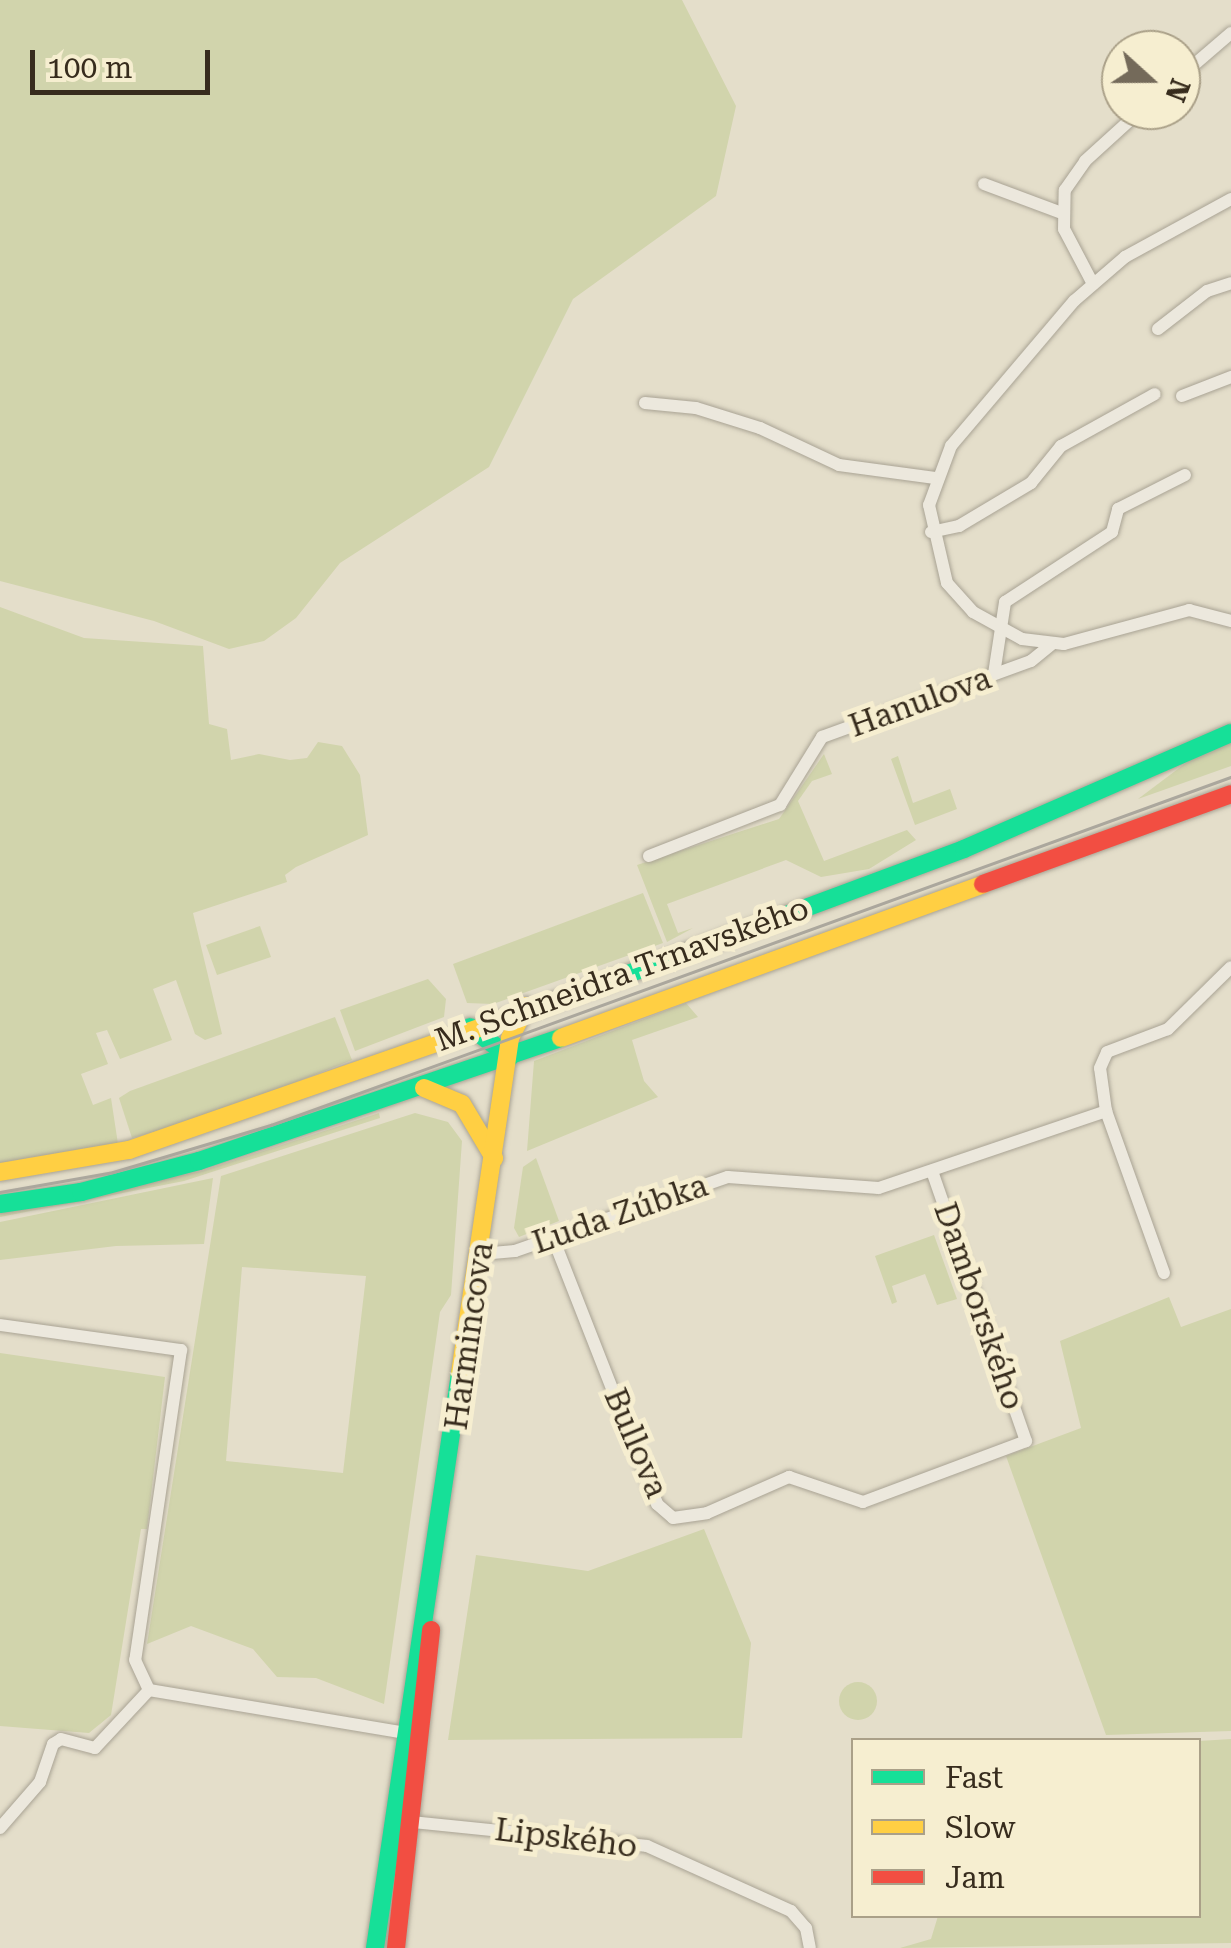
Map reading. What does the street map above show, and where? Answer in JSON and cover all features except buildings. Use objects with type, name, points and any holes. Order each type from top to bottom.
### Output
[{"type":"main road","name":"M. Schneidra Trnavského","points":[[0,1172],[193,1132],[526,1006],[964,849],[1231,732]]},
{"type":"main road","name":"M. Schneidra Trnavského","points":[[0,1204],[180,1166],[424,1088],[1231,794]]},
{"type":"main road","name":"Harmincova","points":[[375,1948],[415,1735],[510,1038],[526,1006]]},
{"type":"main road","points":[[470,1028],[510,1057]]},
{"type":"main road","points":[[424,1088],[462,1104],[494,1158]]},
{"type":"main road","name":"Harmincova","points":[[396,1948],[412,1822],[415,1735]]},
{"type":"street","points":[[1201,59],[1231,33]]},
{"type":"street","points":[[1093,284],[1070,248],[1062,213],[1070,178],[1120,130]]},
{"type":"street","points":[[984,184],[1062,213]]},
{"type":"street","name":"Hanulova","points":[[1051,645],[1000,627],[965,605],[947,583],[932,532],[934,478],[951,446],[1008,374],[1093,284],[1125,257],[1231,199]]},
{"type":"street","points":[[1158,329],[1207,292],[1231,283]]},
{"type":"street","points":[[1182,396],[1231,377]]},
{"type":"street","points":[[932,532],[959,526],[1032,483],[1062,446],[1155,394]]},
{"type":"street","points":[[646,403],[696,408],[760,428],[850,468],[934,478]]},
{"type":"street","points":[[994,674],[1003,646],[1002,604],[1112,532],[1118,509],[1186,475]]},
{"type":"street","name":"Hanulova","points":[[649,856],[780,805],[822,738],[1032,661],[1051,645],[1189,610],[1231,621]]},
{"type":"street","points":[[1164,1273],[1098,1083],[1107,1052],[1168,1029],[1231,968]]},
{"type":"street","name":"Ľuda Zúbka","points":[[481,1254],[554,1238],[728,1177],[879,1188],[1106,1112]]},
{"type":"street","name":"Damborského","points":[[932,1172],[1026,1441]]},
{"type":"street","name":"Bullova","points":[[554,1238],[657,1504],[672,1518],[707,1514],[789,1477],[863,1502],[1026,1441]]},
{"type":"street","points":[[0,1325],[181,1350],[134,1660],[150,1690]]},
{"type":"street","points":[[150,1690],[415,1735]]},
{"type":"street","points":[[0,1828],[40,1782],[54,1744],[61,1739],[96,1748],[150,1690]]},
{"type":"street","name":"Lipského","points":[[412,1822],[647,1846],[791,1911],[810,1944]]},
{"type":"green space","points":[[0,0],[682,0],[736,106],[716,196],[573,299],[489,467],[340,563],[296,618],[264,641],[229,649],[154,621],[0,581]]},
{"type":"green space","points":[[0,607],[84,638],[203,646],[209,724],[227,729],[231,760],[259,754],[290,760],[307,758],[318,742],[342,746],[360,775],[368,835],[296,867],[285,875],[287,882],[193,913],[222,1034],[205,1040],[195,1034],[176,980],[153,989],[172,1040],[120,1059],[107,1030],[96,1033],[108,1064],[81,1074],[93,1105],[111,1098],[118,1144],[0,1164]]},
{"type":"green space","points":[[1231,740],[1231,766],[1138,799],[1203,750]]},
{"type":"green space","points":[[824,754],[832,774],[812,781],[798,801],[824,861],[907,830],[916,840],[869,869],[821,877],[786,860],[667,904],[678,933],[693,928],[667,942],[637,865],[779,819]]},
{"type":"green space","points":[[898,756],[913,803],[950,789],[957,809],[915,825],[891,759]]},
{"type":"green space","points":[[643,893],[663,943],[493,1004],[467,1003],[453,964]]},
{"type":"green space","points":[[260,926],[271,957],[217,975],[206,945]]},
{"type":"green space","points":[[428,979],[446,999],[444,1017],[355,1051],[340,1010]]},
{"type":"green space","points":[[686,1003],[698,1017],[632,1040],[644,1081],[658,1097],[527,1151],[534,1061]]},
{"type":"green space","points":[[335,1017],[352,1060],[208,1117],[132,1138],[119,1098],[130,1091]]},
{"type":"green space","points":[[379,1113],[380,1118],[184,1181],[0,1217],[0,1211],[202,1171]]},
{"type":"green space","points":[[415,1113],[448,1122],[462,1141],[451,1295],[440,1312],[384,1704],[316,1678],[277,1677],[253,1649],[191,1626],[147,1644],[221,1176]],"holes":[[[242,1267],[366,1276],[343,1473],[226,1461]]]},
{"type":"green space","points":[[536,1158],[559,1221],[519,1237],[514,1228],[523,1167]]},
{"type":"green space","points":[[213,1178],[204,1244],[116,1246],[0,1260],[0,1222]]},
{"type":"green space","points":[[934,1235],[957,1299],[937,1305],[925,1274],[892,1286],[897,1302],[892,1304],[875,1256]]},
{"type":"green space","points":[[1169,1297],[1181,1327],[1231,1309],[1231,1731],[1106,1735],[1006,1456],[1081,1428],[1060,1341]]},
{"type":"green space","points":[[0,1353],[165,1377],[147,1529],[141,1529],[111,1715],[89,1733],[0,1726]]},
{"type":"green space","points":[[704,1529],[751,1643],[742,1738],[448,1740],[476,1555],[588,1571]]},
{"type":"green space","points":[[858,1682],[871,1688],[877,1701],[871,1714],[858,1720],[845,1714],[839,1701],[845,1688]]},
{"type":"green space","points":[[1231,1739],[1231,1943],[900,1948],[931,1939],[937,1918],[1201,1918],[1201,1741]]},
{"type":"tram line","points":[[0,1192],[113,1172],[271,1125],[1231,777]]},
{"type":"traffic: fast","points":[[523,1013],[964,849],[1231,733]]},
{"type":"traffic: fast","points":[[470,1027],[510,1057]]},
{"type":"traffic: fast","points":[[0,1204],[81,1192],[199,1161],[561,1038]]},
{"type":"traffic: fast","points":[[375,1948],[460,1373]]},
{"type":"traffic: slow","points":[[561,1038],[983,884]]},
{"type":"traffic: slow","points":[[460,1373],[510,1038],[526,1006]]},
{"type":"traffic: slow","points":[[0,1172],[129,1150],[523,1013]]},
{"type":"traffic: slow","points":[[424,1088],[462,1104],[494,1158]]},
{"type":"traffic: jam","points":[[983,884],[1231,794]]},
{"type":"traffic: jam","points":[[396,1948],[431,1630]]}]
